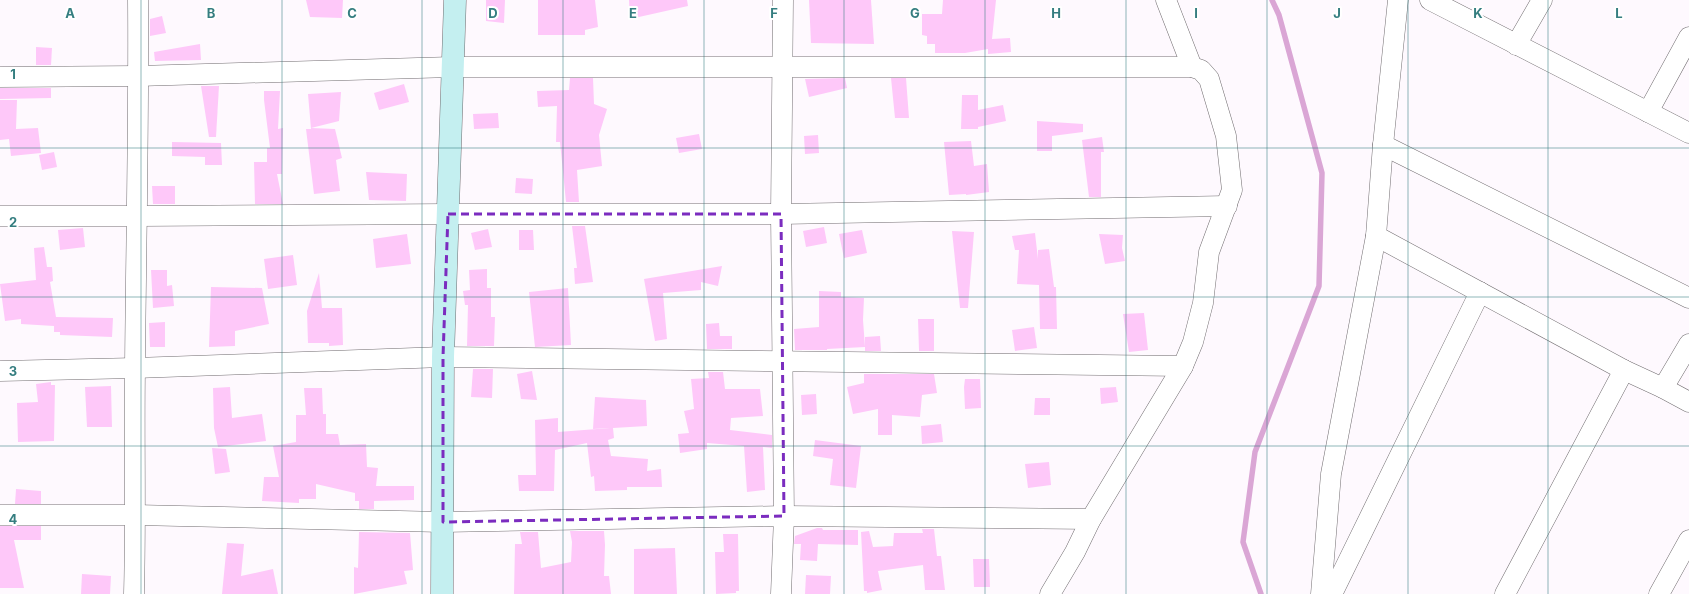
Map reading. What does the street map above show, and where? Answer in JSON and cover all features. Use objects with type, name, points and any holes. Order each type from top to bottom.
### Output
[{"type":"street","points":[[134,594],[136,515],[135,368],[138,216],[138,0]]},
{"type":"street","points":[[442,594],[443,357],[455,0]]},
{"type":"street","points":[[782,594],[784,516],[781,214],[783,0]]},
{"type":"street","points":[[1166,0],[1192,67]]},
{"type":"street","points":[[1321,594],[1331,474],[1376,236],[1382,145],[1398,0]]},
{"type":"street","points":[[1430,0],[1689,133]]},
{"type":"street","points":[[1516,45],[1542,0]]},
{"type":"street","points":[[1648,112],[1689,37]]},
{"type":"street","points":[[0,77],[138,76],[452,67],[1192,67],[1201,70],[1209,79],[1226,136],[1232,190],[1209,252],[1203,303],[1193,342],[1183,366],[1091,519],[1075,552],[1050,594]]},
{"type":"street","points":[[1382,145],[1689,298]]},
{"type":"street","points":[[0,216],[781,214],[1227,206]]},
{"type":"street","points":[[1376,236],[1624,370],[1689,402]]},
{"type":"street","points":[[1332,594],[1480,292]]},
{"type":"street","points":[[1663,388],[1689,344]]},
{"type":"street","points":[[0,371],[135,368],[443,357],[1183,366]]},
{"type":"street","points":[[1505,594],[1624,370]]},
{"type":"street","points":[[0,515],[136,515],[443,522],[784,516],[1091,519]]},
{"type":"street","points":[[1659,594],[1689,540]]},
{"type":"highlighted area","points":[[448,214],[781,214],[784,516],[443,522],[443,357]]},
{"type":"building","points":[[306,0],[343,0],[342,18],[310,17]]},
{"type":"building","points":[[486,0],[505,0],[504,23],[486,21]]},
{"type":"building","points":[[538,0],[595,0],[598,27],[585,30],[585,35],[538,35]]},
{"type":"building","points":[[629,0],[687,0],[688,6],[630,19]]},
{"type":"building","points":[[809,0],[871,0],[874,44],[811,43]]},
{"type":"building","points":[[943,0],[996,0],[992,39],[1010,38],[1011,52],[988,54],[988,49],[965,53],[935,53],[935,44],[927,44],[927,36],[922,35],[922,14],[942,14]]},
{"type":"building","points":[[162,16],[166,33],[150,36],[150,19]]},
{"type":"building","points":[[200,44],[201,60],[155,61],[154,52]]},
{"type":"building","points":[[36,47],[52,48],[51,65],[36,65]]},
{"type":"building","points":[[570,78],[593,78],[594,104],[607,109],[599,135],[602,166],[577,170],[579,202],[566,202],[560,142],[556,142],[557,106],[538,107],[537,91],[569,90]]},
{"type":"building","points":[[845,78],[847,88],[809,97],[805,79]]},
{"type":"building","points":[[891,78],[906,78],[909,118],[895,118]]},
{"type":"building","points":[[404,84],[409,102],[379,110],[374,93]]},
{"type":"building","points":[[201,86],[219,86],[216,137],[209,137]]},
{"type":"building","points":[[0,88],[51,88],[51,98],[0,99]]},
{"type":"building","points":[[264,91],[280,91],[278,129],[283,128],[282,174],[277,174],[283,204],[255,204],[254,162],[267,162],[267,148],[270,148]]},
{"type":"building","points":[[341,92],[339,121],[311,128],[335,129],[342,158],[336,160],[340,191],[314,194],[306,129],[311,129],[308,94]]},
{"type":"building","points":[[962,95],[978,95],[978,110],[1003,105],[1006,121],[978,127],[978,129],[961,129]]},
{"type":"building","points":[[0,100],[17,100],[16,129],[38,128],[41,153],[11,156],[9,139],[0,140]]},
{"type":"building","points":[[498,113],[499,128],[474,129],[473,114]]},
{"type":"building","points":[[1037,121],[1083,124],[1083,132],[1052,136],[1052,151],[1037,151]]},
{"type":"building","points":[[699,134],[702,149],[679,153],[676,138]]},
{"type":"building","points":[[818,135],[819,153],[805,154],[804,136]]},
{"type":"building","points":[[1102,137],[1104,152],[1101,152],[1101,197],[1089,197],[1082,140]]},
{"type":"building","points":[[971,141],[974,166],[987,164],[989,192],[966,195],[949,195],[944,142]]},
{"type":"building","points":[[172,142],[221,143],[222,165],[205,165],[205,157],[172,156]]},
{"type":"building","points":[[54,152],[57,167],[42,170],[39,155]]},
{"type":"building","points":[[366,172],[407,174],[406,201],[369,200]]},
{"type":"building","points":[[516,178],[533,179],[532,194],[515,193]]},
{"type":"building","points":[[152,186],[175,186],[175,204],[153,204]]},
{"type":"building","points":[[572,226],[585,226],[593,282],[575,284],[574,268],[577,268]]},
{"type":"building","points":[[824,227],[827,243],[806,247],[803,231]]},
{"type":"building","points":[[83,228],[85,247],[60,250],[58,230]]},
{"type":"building","points":[[488,229],[492,247],[475,250],[471,233]]},
{"type":"building","points":[[519,230],[533,230],[534,250],[519,250]]},
{"type":"building","points":[[862,230],[867,253],[844,258],[839,234]]},
{"type":"building","points":[[952,231],[974,232],[968,308],[960,308]]},
{"type":"building","points":[[1035,233],[1038,259],[1038,250],[1049,249],[1054,287],[1056,287],[1057,329],[1040,329],[1039,285],[1017,284],[1019,250],[1015,250],[1012,236]]},
{"type":"building","points":[[407,234],[411,264],[376,268],[373,239]]},
{"type":"building","points":[[1099,234],[1123,235],[1122,248],[1125,261],[1105,264]]},
{"type":"building","points":[[44,247],[47,267],[52,267],[53,281],[50,282],[56,317],[113,318],[112,337],[60,335],[60,332],[54,332],[54,326],[21,324],[21,319],[5,321],[0,284],[36,280],[34,248]]},
{"type":"building","points":[[293,255],[297,285],[268,289],[264,259]]},
{"type":"building","points":[[722,266],[718,286],[701,282],[701,290],[663,293],[667,339],[655,341],[644,279]]},
{"type":"building","points":[[487,269],[487,288],[491,288],[491,317],[495,317],[494,346],[467,346],[468,305],[465,305],[463,291],[470,290],[469,270]]},
{"type":"building","points":[[151,270],[167,270],[167,286],[172,285],[174,306],[153,308]]},
{"type":"building","points":[[319,273],[322,308],[342,308],[343,345],[329,346],[329,343],[308,343],[307,311]]},
{"type":"building","points":[[211,287],[262,288],[269,324],[235,331],[235,346],[209,347]]},
{"type":"building","points":[[568,288],[571,345],[535,347],[529,292]]},
{"type":"building","points":[[819,291],[841,292],[841,297],[864,298],[863,320],[865,347],[827,350],[795,350],[794,329],[819,327]]},
{"type":"building","points":[[1144,313],[1148,350],[1129,352],[1123,314]]},
{"type":"building","points":[[918,319],[934,319],[934,351],[919,351]]},
{"type":"building","points":[[165,322],[165,347],[150,347],[149,323]]},
{"type":"building","points":[[719,323],[720,336],[732,336],[732,349],[707,349],[706,324]]},
{"type":"building","points":[[1034,327],[1037,348],[1015,351],[1012,330]]},
{"type":"building","points":[[880,336],[881,351],[865,351],[865,337]]},
{"type":"building","points":[[473,369],[493,369],[492,398],[471,397]]},
{"type":"building","points":[[532,371],[537,400],[521,399],[517,374]]},
{"type":"building","points":[[708,372],[723,372],[725,389],[760,389],[763,416],[731,418],[730,430],[772,435],[772,448],[763,447],[765,490],[747,492],[744,446],[707,443],[707,449],[680,453],[678,434],[689,433],[684,411],[694,409],[691,379],[709,378]]},
{"type":"building","points":[[864,374],[934,374],[937,393],[922,395],[920,417],[892,415],[892,435],[878,435],[878,409],[853,414],[847,387],[864,383]]},
{"type":"building","points":[[965,379],[980,379],[981,408],[965,409]]},
{"type":"building","points":[[51,382],[51,385],[55,385],[54,441],[18,442],[17,403],[38,402],[36,384]]},
{"type":"building","points":[[111,386],[112,427],[87,427],[85,387]]},
{"type":"building","points":[[230,387],[232,418],[262,414],[266,441],[218,447],[214,428],[213,388]]},
{"type":"building","points":[[1116,387],[1118,402],[1101,404],[1100,388]]},
{"type":"building","points":[[304,388],[322,388],[323,414],[326,414],[326,434],[338,434],[340,445],[366,444],[367,467],[378,468],[376,486],[414,486],[414,500],[374,501],[374,509],[359,509],[359,501],[355,501],[355,493],[316,484],[316,499],[299,499],[299,503],[262,501],[264,477],[279,477],[273,446],[296,442],[296,415],[306,415]]},
{"type":"building","points":[[816,394],[817,414],[802,415],[801,395]]},
{"type":"building","points":[[595,397],[646,400],[647,426],[613,428],[614,438],[608,440],[611,456],[648,459],[647,471],[661,469],[662,487],[627,487],[627,490],[595,491],[594,476],[591,477],[587,443],[555,450],[554,491],[519,491],[518,475],[536,475],[535,420],[558,418],[558,432],[610,428],[593,429]]},
{"type":"building","points":[[1035,398],[1050,398],[1050,415],[1034,415]]},
{"type":"building","points":[[941,424],[943,442],[922,444],[921,426]]},
{"type":"building","points":[[815,440],[861,446],[856,488],[830,485],[833,459],[813,456]]},
{"type":"building","points":[[212,448],[226,449],[230,472],[215,474]]},
{"type":"building","points":[[1049,462],[1051,485],[1028,488],[1025,464]]},
{"type":"building","points":[[16,489],[41,491],[41,504],[15,504]]},
{"type":"building","points":[[0,526],[41,526],[41,540],[14,540],[24,588],[0,588]]},
{"type":"building","points":[[817,528],[822,528],[823,530],[858,530],[858,545],[818,544],[817,561],[800,560],[801,544],[794,544],[795,536]]},
{"type":"building","points":[[922,529],[934,529],[937,556],[941,556],[945,590],[925,590],[923,565],[878,571],[882,590],[867,593],[867,591],[864,591],[861,532],[869,531],[873,547],[893,546],[894,533],[923,533]]},
{"type":"building","points":[[570,531],[604,531],[604,576],[609,576],[611,594],[514,594],[515,544],[522,544],[520,532],[538,532],[541,568],[571,562],[572,542]]},
{"type":"building","points":[[359,532],[410,533],[413,570],[404,571],[407,584],[354,594],[354,567],[358,568]]},
{"type":"building","points":[[723,534],[738,534],[739,591],[736,591],[736,593],[716,594],[715,552],[724,552]]},
{"type":"building","points":[[227,543],[244,544],[241,576],[273,569],[278,594],[222,594]]},
{"type":"building","points":[[675,548],[677,594],[634,594],[634,549]]},
{"type":"building","points":[[973,559],[989,559],[990,587],[974,587]]},
{"type":"building","points":[[82,574],[111,576],[110,594],[81,594]]},
{"type":"building","points":[[806,575],[831,576],[830,594],[805,594]]},
{"type":"waterway","points":[[1261,594],[1243,542],[1255,452],[1319,286],[1322,173],[1279,15],[1272,0]]}]
